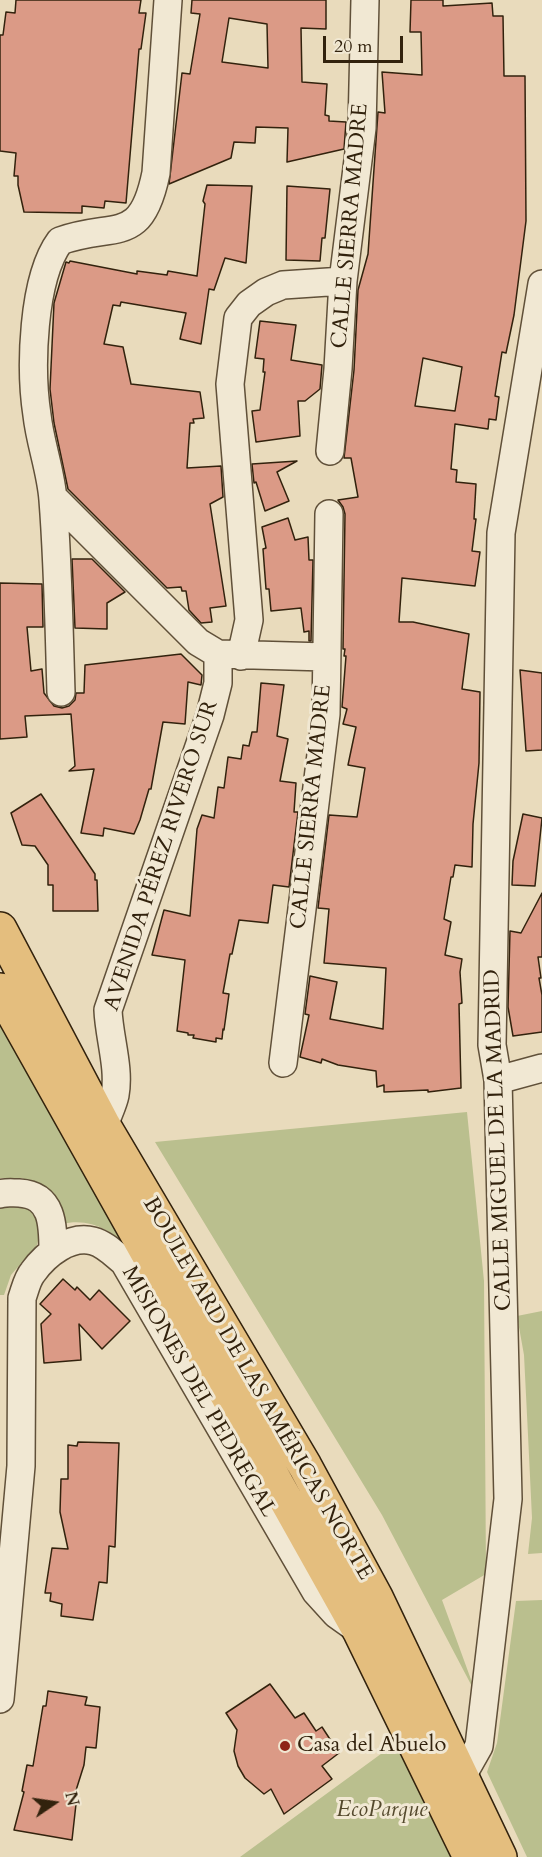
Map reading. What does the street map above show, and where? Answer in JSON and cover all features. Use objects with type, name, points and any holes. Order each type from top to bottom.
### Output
[{"type":"main road","name":"BOULEVARD DE LAS AMÉRICAS NORTE","points":[[0,929],[104,1126],[305,1466],[376,1597],[500,1857]]},
{"type":"main road","name":"BOULEVARD DE LAS AMÉRICAS NORTE","points":[[0,990],[360,1632],[470,1857]]},
{"type":"street","points":[[62,692],[53,497],[37,414],[34,367],[39,297],[54,250],[60,241],[130,225],[143,214],[151,197],[156,173],[168,0]]},
{"type":"street","name":"CALLE SIERRA MADRE","points":[[330,451],[344,281],[362,128],[365,0]]},
{"type":"street","name":"AVENIDA PÉREZ RIVERO SUR","points":[[104,1126],[115,1096],[116,1075],[108,1010],[210,715],[218,682],[229,655],[249,620],[230,384],[238,318],[249,304],[283,285],[344,281]]},
{"type":"street","name":"CALLE MIGUEL DE LA MADRID","points":[[462,1776],[479,1746],[508,1499],[498,1080],[492,1045],[501,533],[542,284]]},
{"type":"street","points":[[53,497],[198,642],[229,655],[326,657]]},
{"type":"street","name":"CALLE SIERRA MADRE","points":[[284,1063],[326,714],[329,514]]},
{"type":"street","points":[[498,1080],[542,1068]]},
{"type":"street","points":[[0,1194],[3,1192],[35,1196],[47,1208],[53,1224],[53,1251]]},
{"type":"street","name":"MISIONES DEL PEDREGAL","points":[[0,1699],[21,1466],[22,1298],[32,1273],[53,1251],[72,1241],[93,1241],[124,1262],[316,1592],[336,1614],[360,1632]]},
{"type":"green space","points":[[0,1016],[132,1249],[100,1227],[82,1222],[62,1224],[47,1192],[22,1178],[0,1178]]},
{"type":"green space","points":[[467,1112],[484,1281],[486,1574],[442,1600],[477,1696],[382,1515],[155,1142]]},
{"type":"green space","points":[[18,1204],[33,1210],[40,1233],[37,1245],[11,1275],[4,1295],[0,1295],[0,1209]]},
{"type":"green space","points":[[542,1311],[542,1553],[528,1554],[532,1518],[524,1355],[517,1316]]},
{"type":"green space","points":[[542,1600],[542,1857],[527,1857],[487,1772],[497,1743],[516,1601]]},
{"type":"green space","name":"EcoParque","points":[[400,1740],[455,1857],[240,1857]]},
{"type":"building","points":[[16,0],[141,0],[139,13],[146,13],[141,49],[139,49],[126,203],[105,201],[104,208],[82,206],[82,213],[24,212],[18,176],[14,176],[16,153],[0,151],[0,35],[3,35],[6,12],[15,13]]},
{"type":"building","points":[[192,0],[326,0],[326,29],[301,28],[302,82],[327,84],[325,115],[329,116],[329,121],[346,122],[344,149],[287,162],[288,128],[256,127],[255,143],[234,142],[231,158],[169,184],[182,73],[190,74],[200,14],[191,13]],"holes":[[[229,18],[267,24],[268,68],[222,62]]]},
{"type":"building","points":[[411,0],[443,0],[443,6],[492,3],[493,16],[503,16],[504,76],[525,76],[526,221],[514,315],[506,353],[502,352],[495,396],[499,397],[496,420],[489,419],[488,429],[455,424],[451,469],[457,470],[456,482],[476,484],[474,519],[476,519],[472,551],[480,552],[475,586],[402,578],[399,622],[413,622],[469,634],[462,689],[480,692],[479,763],[473,824],[472,867],[455,865],[444,919],[451,922],[445,955],[462,959],[460,972],[462,1003],[459,1004],[461,1088],[428,1092],[428,1090],[384,1092],[384,1085],[377,1087],[376,1071],[338,1065],[322,1059],[321,1063],[300,1057],[309,1015],[305,1014],[310,976],[337,982],[330,1019],[383,1029],[386,968],[324,963],[329,909],[318,908],[329,815],[357,817],[365,768],[348,765],[356,727],[343,724],[347,709],[342,707],[346,656],[344,656],[345,649],[343,649],[345,514],[338,500],[358,497],[351,458],[344,458],[354,370],[358,290],[368,254],[378,112],[385,113],[382,72],[422,75],[421,32],[410,32]],"holes":[[[423,358],[462,367],[455,411],[415,406]]]},
{"type":"building","points":[[207,185],[252,186],[246,263],[225,258],[214,290],[209,289],[201,344],[180,339],[186,313],[121,302],[120,306],[113,305],[104,344],[123,347],[131,384],[200,392],[204,418],[193,419],[194,423],[190,423],[187,468],[221,466],[223,497],[210,504],[226,606],[210,608],[212,622],[201,623],[189,610],[186,591],[182,591],[181,587],[167,588],[68,489],[54,423],[50,389],[54,303],[66,262],[137,274],[137,271],[167,275],[168,271],[197,276],[205,204],[203,201]]},
{"type":"building","points":[[287,186],[330,189],[320,261],[286,260]]},
{"type":"building","points":[[260,321],[296,325],[291,360],[322,365],[320,389],[305,401],[298,401],[300,436],[256,442],[252,411],[260,410],[265,372],[263,372],[264,359],[255,358]]},
{"type":"building","points":[[297,461],[277,472],[289,501],[265,511],[256,482],[254,483],[252,464]]},
{"type":"building","points":[[288,518],[295,540],[308,537],[309,560],[313,560],[311,641],[309,641],[309,631],[304,632],[301,608],[271,611],[269,589],[266,589],[263,549],[266,548],[262,527]]},
{"type":"building","points":[[72,559],[92,559],[125,592],[107,603],[107,629],[75,628]]},
{"type":"building","points":[[0,583],[42,584],[43,627],[27,627],[31,671],[42,669],[44,693],[54,706],[62,708],[69,706],[75,700],[76,693],[84,693],[85,665],[181,654],[202,675],[201,685],[188,682],[185,724],[163,722],[151,789],[149,789],[134,834],[104,828],[103,836],[81,833],[94,769],[69,771],[75,766],[71,714],[25,716],[27,737],[0,739]]},
{"type":"building","points":[[520,670],[542,673],[542,750],[526,751]]},
{"type":"building","points":[[261,683],[284,685],[277,736],[288,739],[280,781],[296,783],[294,812],[298,812],[289,887],[273,885],[268,923],[239,920],[223,993],[229,994],[224,1030],[222,1039],[216,1038],[216,1042],[193,1038],[194,1035],[177,1031],[185,960],[152,955],[164,910],[190,916],[197,829],[202,815],[214,818],[218,787],[224,788],[228,757],[241,759],[243,745],[249,746],[252,732],[257,732]]},
{"type":"building","points":[[41,794],[95,874],[98,911],[53,911],[53,885],[48,885],[48,865],[35,846],[22,845],[11,813]]},
{"type":"building","points":[[523,814],[542,818],[535,886],[512,885],[513,861]]},
{"type":"building","points":[[542,893],[542,957],[538,957],[542,995],[542,1032],[513,1036],[508,1007],[510,931],[521,933]]},
{"type":"building","points":[[63,1279],[75,1290],[77,1287],[90,1300],[99,1290],[130,1321],[102,1349],[79,1324],[81,1360],[44,1363],[41,1324],[51,1314],[40,1304]]},
{"type":"building","points":[[78,1442],[119,1443],[115,1547],[109,1546],[107,1583],[99,1582],[93,1620],[61,1616],[62,1604],[50,1601],[51,1593],[45,1593],[52,1548],[68,1549],[60,1512],[61,1479],[68,1479],[68,1445],[77,1446]]},
{"type":"building","name":"Casa del Abuelo","points":[[270,1684],[295,1718],[304,1713],[316,1731],[322,1727],[339,1753],[322,1766],[332,1779],[284,1814],[271,1789],[264,1794],[245,1778],[238,1766],[234,1751],[237,1730],[226,1713]]},
{"type":"building","points":[[48,1691],[87,1697],[85,1705],[100,1707],[96,1748],[86,1747],[84,1765],[72,1803],[76,1804],[72,1840],[14,1830],[24,1792],[22,1791],[27,1765],[33,1766],[43,1706],[46,1706]]},
{"type":"place","name":"Casa del Abuelo","points":[[285,1746]]}]
